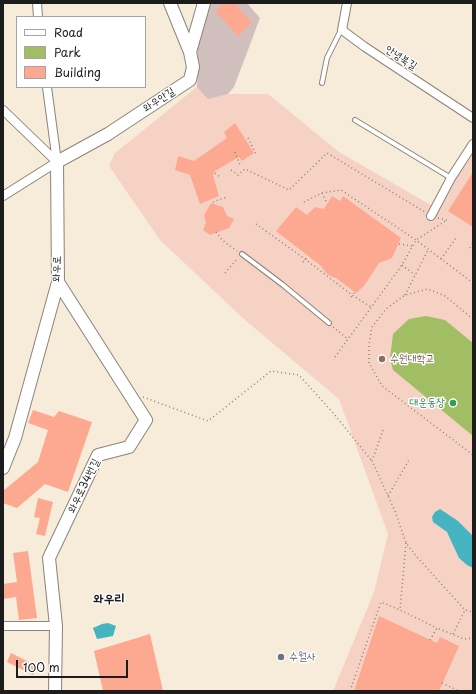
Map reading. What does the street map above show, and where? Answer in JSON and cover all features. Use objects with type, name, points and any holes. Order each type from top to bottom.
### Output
[{"type":"street","points":[[37,3],[38,16]]},
{"type":"street","name":"와우안길","points":[[3,196],[57,162],[108,134],[190,80],[193,67],[190,52],[170,3]]},
{"type":"street","points":[[190,52],[204,3]]},
{"type":"street","points":[[342,30],[347,3]]},
{"type":"street","name":"안녕북길","points":[[342,30],[365,47],[473,118]]},
{"type":"street","name":"와우로","points":[[3,468],[15,438],[58,282],[57,162],[47,88]]},
{"type":"street","points":[[3,110],[57,162]]},
{"type":"street","points":[[431,216],[451,178],[473,144]]},
{"type":"street","name":"와우로34번길","points":[[55,691],[56,626],[49,558],[98,455],[128,447],[146,420],[58,282]]},
{"type":"street","points":[[3,626],[56,626]]},
{"type":"lane","points":[[322,83],[327,58],[342,30]]},
{"type":"lane","points":[[355,120],[451,178]]},
{"type":"lane","points":[[242,254],[283,284],[328,323]]},
{"type":"path","points":[[248,138],[256,154]]},
{"type":"path","points":[[235,152],[240,165]]},
{"type":"path","points":[[231,170],[238,175],[245,168],[289,190],[327,153],[431,216],[448,220],[416,240],[402,265],[335,357]]},
{"type":"path","points":[[215,174],[220,177]]},
{"type":"path","points":[[304,202],[322,193],[340,190],[416,240],[473,283]]},
{"type":"path","points":[[322,193],[327,203]]},
{"type":"path","points":[[213,202],[227,197]]},
{"type":"path","points":[[256,224],[305,259],[351,296],[371,307]]},
{"type":"path","points":[[216,232],[222,240],[242,254],[225,273]]},
{"type":"path","points":[[441,259],[456,238]]},
{"type":"path","points":[[470,248],[473,243]]},
{"type":"path","points":[[399,244],[412,246]]},
{"type":"path","points":[[428,250],[404,295],[386,309],[372,327],[369,345],[369,363],[382,386],[473,455]]},
{"type":"path","points":[[303,262],[308,256]]},
{"type":"path","points":[[402,265],[415,275]]},
{"type":"path","points":[[404,295],[428,289],[445,296],[473,319]]},
{"type":"path","points":[[351,296],[355,292]]},
{"type":"path","points":[[328,323],[348,339]]},
{"type":"path","points":[[142,397],[208,421],[271,371],[299,375],[334,414],[372,461],[395,511],[406,543],[465,610],[473,612]]},
{"type":"path","points":[[372,461],[383,430]]},
{"type":"path","points":[[388,496],[409,460]]},
{"type":"path","points":[[400,610],[406,543]]},
{"type":"path","points":[[350,691],[381,602],[464,639],[473,638]]},
{"type":"path","points":[[453,634],[465,610]]},
{"type":"path","points":[[430,640],[437,628]]},
{"type":"path","points":[[442,683],[459,691]]},
{"type":"shaded area","points":[[210,3],[247,3],[260,18],[234,87],[228,94],[208,99],[197,87],[197,39]]},
{"type":"shaded area","name":"수원대학교","points":[[197,87],[209,98],[228,94],[268,94],[339,152],[436,208],[473,154],[473,691],[333,691],[374,592],[388,534],[339,399],[245,320],[160,240],[109,166],[115,153]]},
{"type":"green space","name":"대운동장","points":[[426,316],[445,320],[473,343],[473,436],[393,370],[390,358],[393,334],[409,319]]},
{"type":"water","points":[[440,509],[458,521],[473,536],[473,568],[459,558],[447,532],[433,522],[432,517],[435,512]]},
{"type":"water","points":[[108,623],[116,626],[113,636],[97,639],[93,628]]},
{"type":"building","points":[[224,3],[234,3],[252,22],[238,36],[215,11]]},
{"type":"building","points":[[235,123],[254,153],[242,161],[239,157],[215,171],[213,175],[219,196],[200,204],[190,175],[175,170],[178,156],[194,161],[227,138],[224,132]]},
{"type":"building","points":[[473,172],[473,227],[448,211]]},
{"type":"building","points":[[332,196],[340,201],[343,196],[401,238],[392,258],[379,263],[364,286],[356,293],[336,278],[326,273],[321,266],[276,231],[296,207],[307,215],[315,207],[324,209]]},
{"type":"building","points":[[211,203],[223,207],[227,216],[234,219],[229,228],[210,235],[203,230],[206,223],[204,215]]},
{"type":"building","points":[[33,410],[54,417],[59,411],[92,422],[68,492],[45,484],[17,508],[3,503],[3,491],[38,462],[48,430],[28,423]]},
{"type":"building","points":[[38,498],[53,502],[45,536],[36,534],[40,518],[34,517]]},
{"type":"building","points":[[28,551],[37,618],[19,620],[16,597],[3,599],[3,584],[17,582],[13,553]]},
{"type":"building","points":[[379,616],[437,643],[440,637],[459,646],[439,691],[354,691]]},
{"type":"building","points":[[150,634],[163,691],[103,691],[94,651]]},
{"type":"building","points":[[11,653],[37,666],[33,675],[7,662]]},
{"type":"place","name":"수원대학교","points":[[382,359]]},
{"type":"place","name":"대운동장","points":[[453,403]]},
{"type":"place","name":"수월사","points":[[281,657]]},
{"type":"district","name":"와우리","points":[[109,599]]}]
